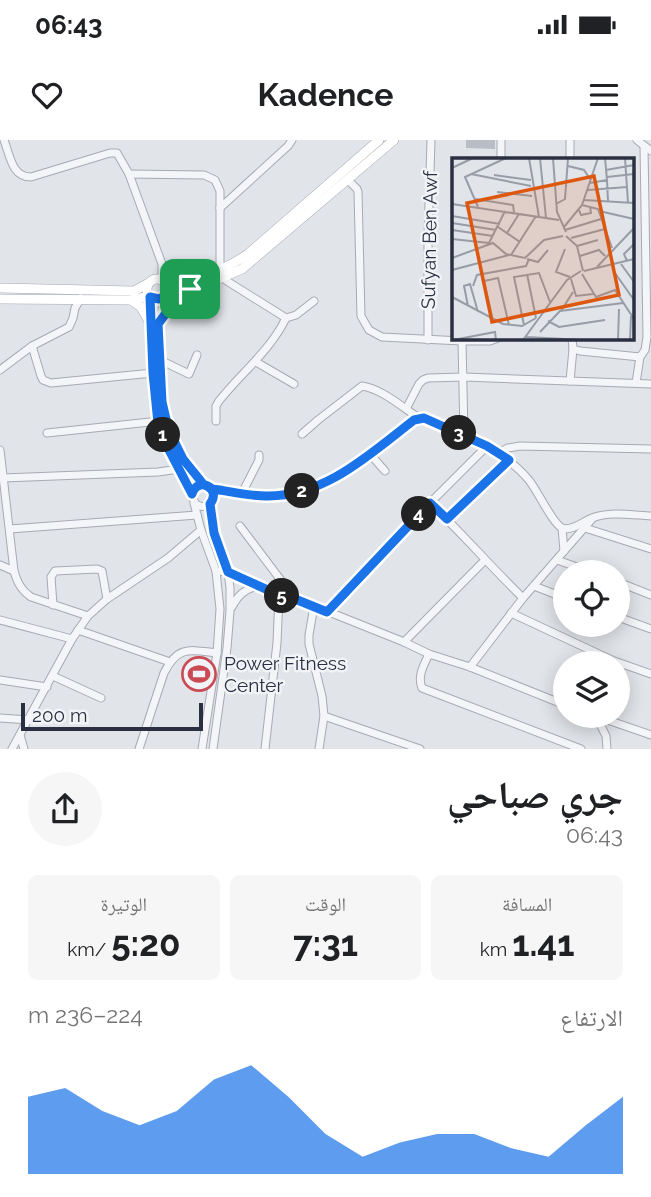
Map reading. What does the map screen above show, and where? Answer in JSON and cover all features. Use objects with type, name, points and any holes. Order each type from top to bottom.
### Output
[{"type":"main road","points":[[0,299],[159,299],[190,289],[221,274],[248,254],[379,140]]},
{"type":"main road","points":[[0,288],[134,291],[158,281],[188,280],[242,269],[394,140]]},
{"type":"main road","points":[[158,281],[167,287],[165,296]]},
{"type":"main road","points":[[150,297],[147,288],[158,281]]},
{"type":"main road","points":[[131,300],[141,307],[155,325],[190,289]]},
{"type":"street","points":[[4,140],[15,169],[22,177],[31,177],[114,152],[119,155],[129,174],[162,264],[158,281]]},
{"type":"street","points":[[220,208],[292,140]]},
{"type":"street","name":"Sufyan Ben Awf","points":[[428,340],[431,140]]},
{"type":"street","points":[[501,140],[501,158]]},
{"type":"street","points":[[570,140],[570,158]]},
{"type":"street","points":[[635,383],[647,337],[648,148],[637,140]]},
{"type":"street","points":[[129,174],[209,176],[215,180],[218,184],[220,208],[221,274],[286,318]]},
{"type":"street","points":[[348,180],[357,188],[359,196],[361,316],[369,330],[382,337],[493,340]]},
{"type":"street","points":[[165,296],[155,325],[153,373],[158,423],[199,506],[204,506],[210,494]]},
{"type":"street","points":[[150,297],[160,360],[162,402],[169,430],[183,459],[210,494],[214,533],[228,572],[230,611],[213,749]]},
{"type":"street","points":[[0,370],[32,346],[69,327],[81,298]]},
{"type":"street","points":[[216,421],[216,406],[219,401],[256,362],[286,318],[301,312],[314,301]]},
{"type":"street","points":[[569,382],[572,340]]},
{"type":"street","points":[[462,341],[464,435]]},
{"type":"street","points":[[32,346],[43,380],[51,383],[153,373]]},
{"type":"street","points":[[573,349],[640,357]]},
{"type":"street","points":[[160,360],[189,374],[197,355]]},
{"type":"street","points":[[256,362],[294,384]]},
{"type":"street","points":[[406,409],[423,380],[438,377],[651,384]]},
{"type":"street","points":[[302,434],[362,386],[371,388],[419,418]]},
{"type":"street","points":[[202,749],[217,653],[220,609],[216,571],[193,498],[196,486],[210,494],[293,494],[338,475],[414,420],[424,418],[487,446],[509,460],[531,482],[562,528],[564,551]]},
{"type":"street","points":[[47,433],[158,423]]},
{"type":"street","points":[[327,612],[487,446]]},
{"type":"street","points":[[498,453],[520,446],[651,449]]},
{"type":"street","points":[[0,450],[17,582],[23,592],[31,597],[88,616]]},
{"type":"street","points":[[370,454],[385,471]]},
{"type":"street","points":[[242,493],[259,456]]},
{"type":"street","points":[[447,519],[509,460]]},
{"type":"street","points":[[4,478],[179,469]]},
{"type":"street","points":[[430,503],[523,598]]},
{"type":"street","points":[[562,528],[612,514],[651,516]]},
{"type":"street","points":[[10,529],[197,515]]},
{"type":"street","points":[[557,560],[594,517]]},
{"type":"street","points":[[240,526],[295,599]]},
{"type":"street","points":[[585,528],[651,549]]},
{"type":"street","points":[[12,749],[72,639],[88,616],[107,598],[168,558],[201,530]]},
{"type":"street","points":[[404,642],[485,560]]},
{"type":"street","points":[[0,565],[14,571]]},
{"type":"street","points":[[470,667],[523,598],[553,565]]},
{"type":"street","points":[[53,605],[51,578],[54,571],[102,570],[107,598]]},
{"type":"street","points":[[216,571],[228,572],[279,595],[314,606],[553,700]]},
{"type":"street","points":[[230,611],[238,596],[257,586]]},
{"type":"street","points":[[534,586],[553,593]]},
{"type":"street","points":[[630,587],[651,595]]},
{"type":"street","points":[[265,749],[277,643],[279,595]]},
{"type":"street","points":[[314,606],[309,645],[322,696],[324,716],[319,749]]},
{"type":"street","points":[[511,613],[614,662],[651,674]]},
{"type":"street","points":[[0,620],[72,639]]},
{"type":"street","points":[[630,621],[651,629]]},
{"type":"street","points":[[78,630],[170,662]]},
{"type":"street","points":[[139,749],[170,662],[186,650],[217,653]]},
{"type":"street","points":[[429,653],[419,682],[422,688],[581,749]]},
{"type":"street","points":[[52,676],[101,698]]},
{"type":"street","points":[[0,680],[47,687]]},
{"type":"street","points":[[324,716],[420,749]]},
{"type":"street","points":[[0,718],[29,720]]},
{"type":"street","points":[[602,728],[607,749]]},
{"type":"street","points":[[630,728],[651,735]]},
{"type":"street","points":[[20,735],[24,749]]},
{"type":"building","points":[[466,140],[495,140],[495,149],[466,148]]},
{"type":"place","name":"Power Fitness Center","points":[[199,674]]},
{"type":"route","points":[[190,289],[158,324],[162,402],[169,430],[183,459],[204,485],[212,489],[214,493],[210,504],[211,521],[228,572],[279,595],[327,612],[430,503],[447,519],[509,460],[487,446],[419,418],[350,468],[309,489],[293,494],[266,496],[212,489],[200,485],[196,486],[192,494],[168,448],[156,415],[150,297],[159,299],[190,289]]}]
